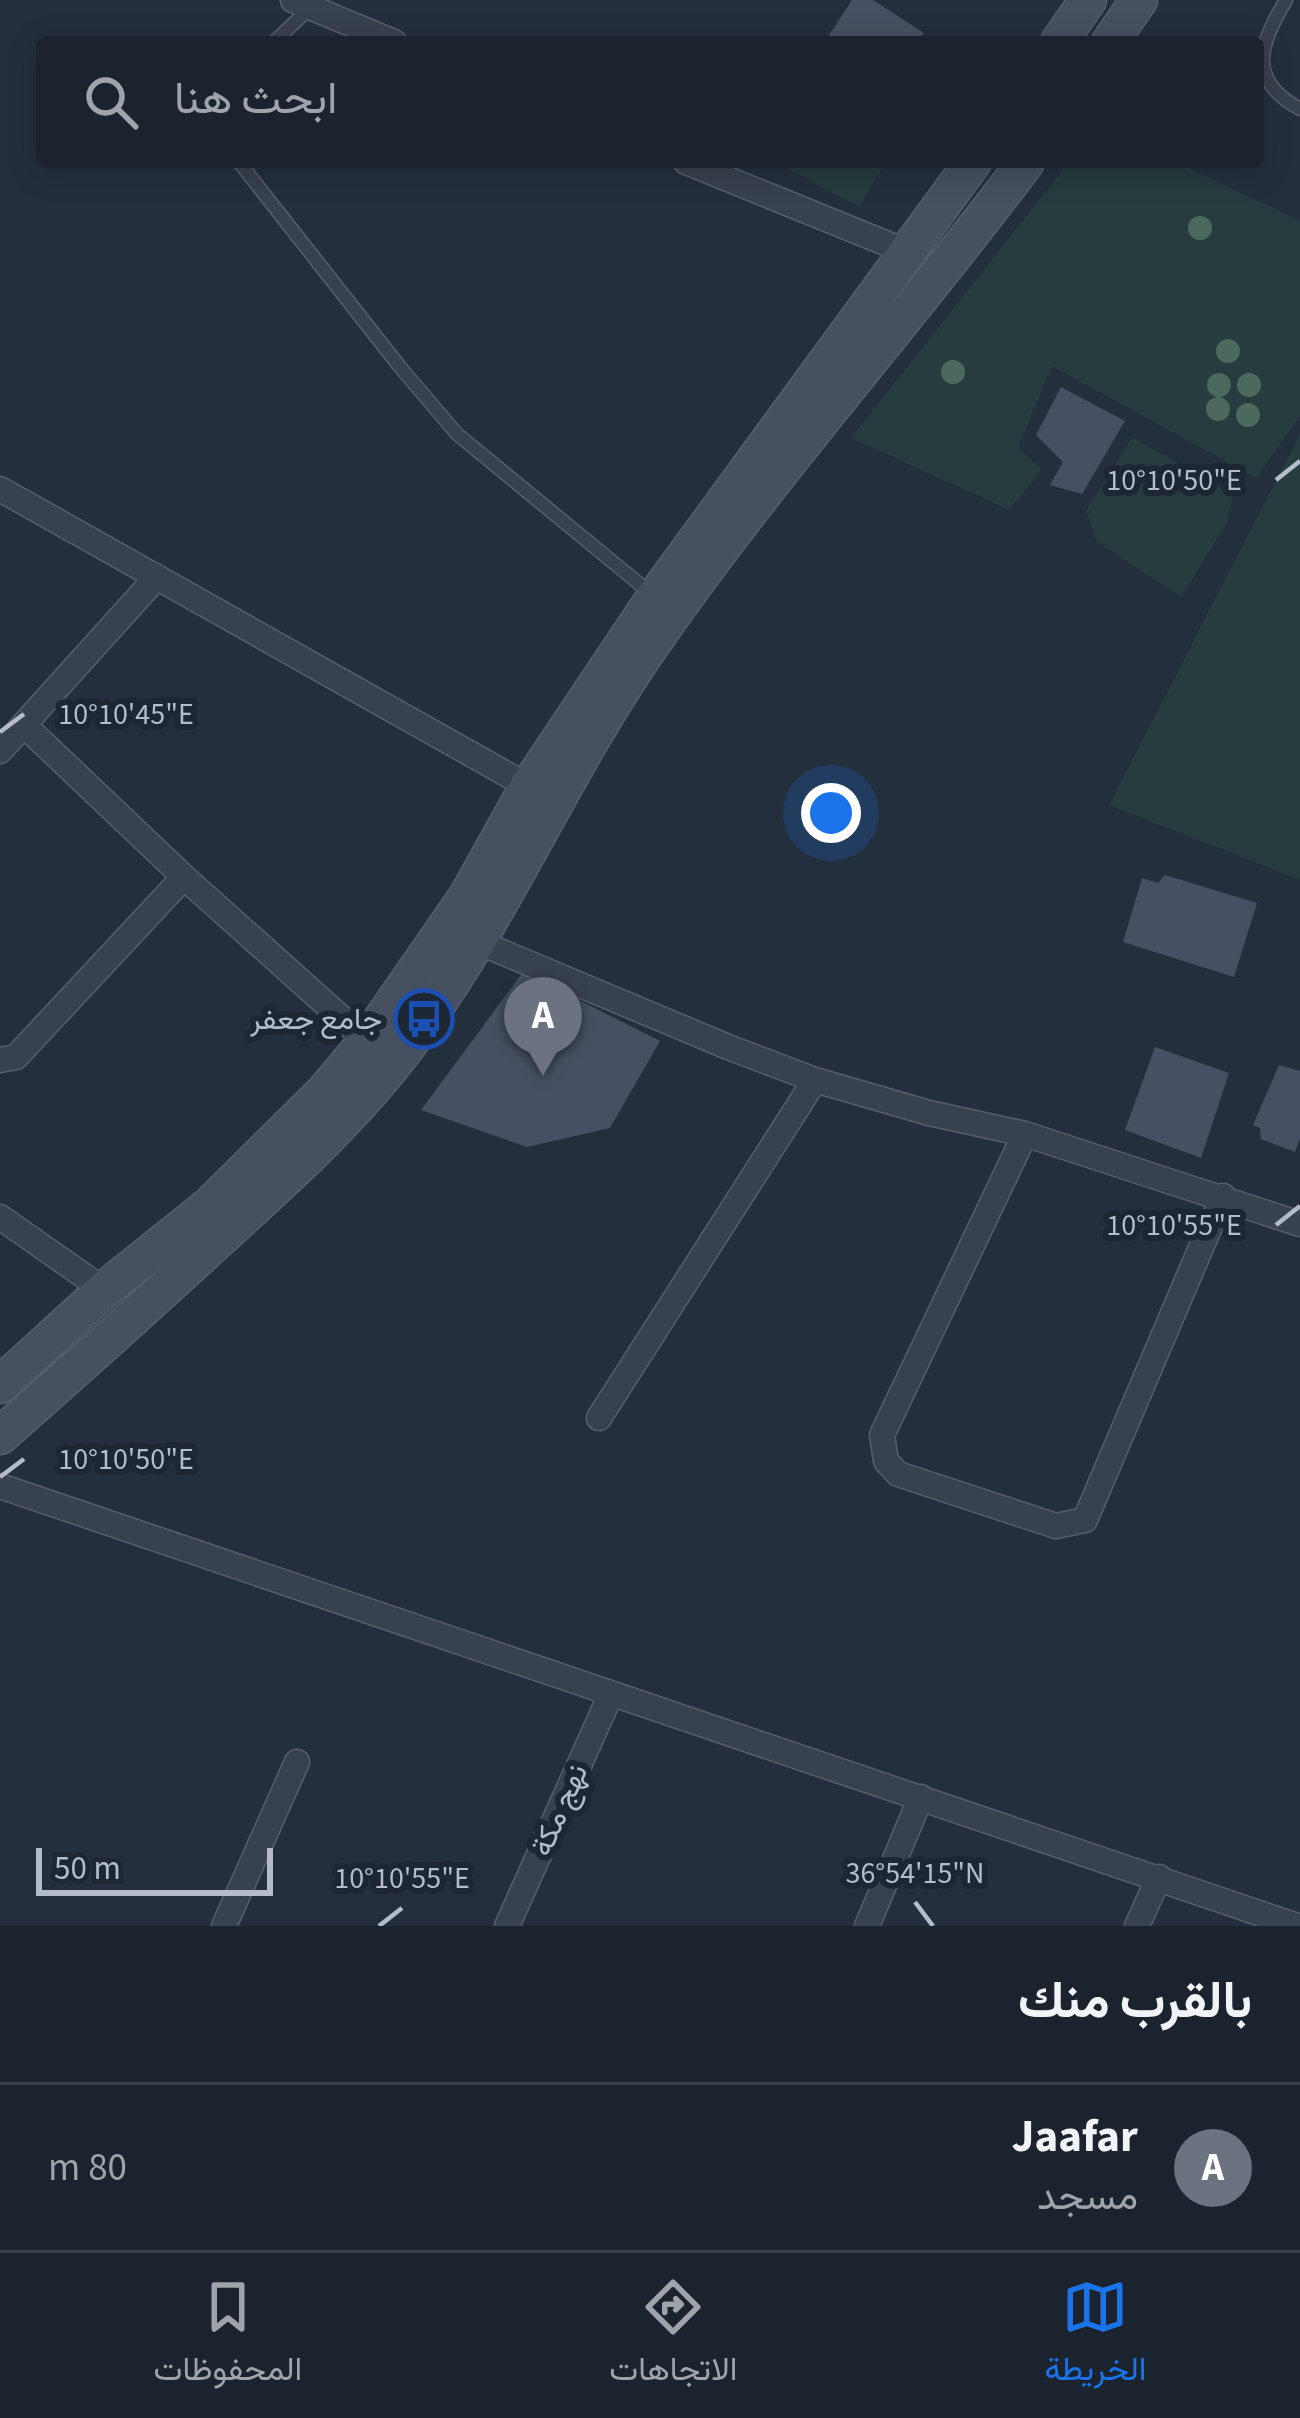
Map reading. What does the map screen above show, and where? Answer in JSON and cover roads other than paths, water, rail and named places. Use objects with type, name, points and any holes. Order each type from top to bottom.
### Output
[{"type":"street","points":[[1063,36],[1088,0]]},
{"type":"street","points":[[1114,36],[1139,0]]},
{"type":"street","points":[[306,2],[381,36]]},
{"type":"street","points":[[701,168],[905,250]]},
{"type":"street","points":[[0,1436],[346,1119],[393,1065],[478,941],[541,793],[655,597],[968,168]]},
{"type":"street","points":[[0,1385],[104,1290],[209,1206],[326,1090],[367,1041],[541,793],[778,475],[1021,168]]},
{"type":"street","points":[[0,489],[541,793]]},
{"type":"street","points":[[0,751],[156,578]]},
{"type":"street","points":[[24,725],[367,1041]]},
{"type":"street","points":[[0,1060],[16,1057],[184,877]]},
{"type":"street","points":[[478,941],[815,1079],[929,1113],[1025,1134],[1300,1224]]},
{"type":"street","points":[[599,1418],[815,1079]]},
{"type":"street","points":[[1025,1134],[882,1435],[886,1461],[898,1474],[1056,1526],[1085,1520],[1223,1196]]},
{"type":"street","points":[[0,1217],[104,1290]]},
{"type":"street","points":[[0,1486],[1298,1926]]},
{"type":"street","name":"نهج مكة","points":[[507,1926],[611,1694]]},
{"type":"street","points":[[224,1926],[297,1762]]},
{"type":"street","points":[[867,1926],[921,1797]]},
{"type":"street","points":[[1137,1926],[1159,1877]]},
{"type":"lane","points":[[1264,50],[1267,33],[1286,0]]},
{"type":"lane","points":[[279,36],[306,2]]},
{"type":"lane","points":[[1264,66],[1273,88],[1300,109]]},
{"type":"lane","points":[[244,168],[400,368],[458,434],[655,597]]},
{"type":"place","name":"جامع جعفر","points":[[424,1019]]},
{"type":"place","name":"Jaafar","points":[[543,1076]]}]
